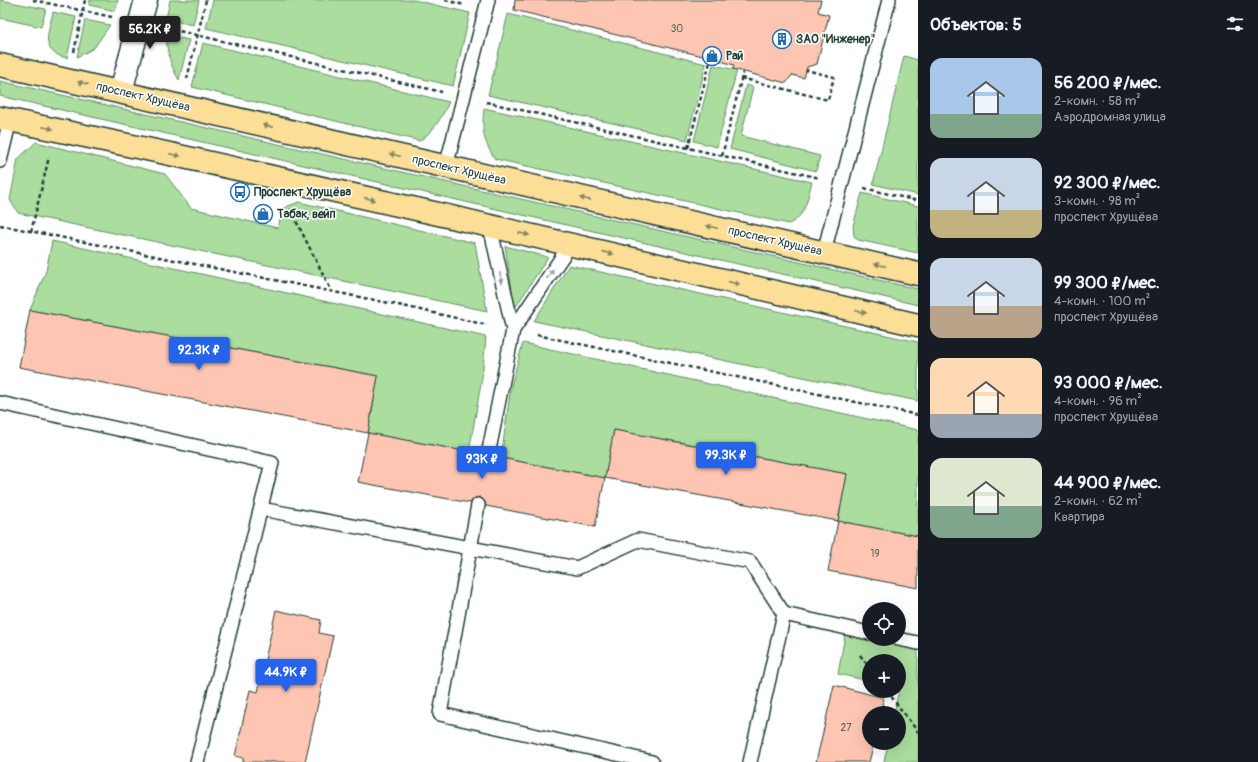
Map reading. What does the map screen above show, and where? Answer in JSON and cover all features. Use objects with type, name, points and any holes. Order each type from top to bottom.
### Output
[{"type":"main road","name":"проспект Хрущёва","points":[[0,65],[121,91],[446,167],[918,274]]},
{"type":"main road","points":[[5,119],[170,154],[490,226],[918,325]]},
{"type":"street","points":[[121,91],[146,0]]},
{"type":"lane","points":[[446,167],[488,0]]},
{"type":"lane","points":[[824,252],[889,0]]},
{"type":"lane","points":[[0,161],[5,119]]},
{"type":"lane","points":[[490,226],[513,330]]},
{"type":"lane","points":[[488,455],[513,330],[570,245]]},
{"type":"lane","points":[[0,403],[272,463],[197,762]]},
{"type":"lane","points":[[478,505],[440,714],[652,762]]},
{"type":"lane","points":[[261,509],[577,568],[638,540],[750,562],[784,614],[862,631]]},
{"type":"lane","points":[[750,762],[784,614]]},
{"type":"lane","points":[[906,641],[918,643]]},
{"type":"path","points":[[33,0],[140,22],[464,98],[918,201]]},
{"type":"path","points":[[74,52],[85,0]]},
{"type":"path","points":[[688,148],[711,58]]},
{"type":"path","points":[[741,78],[828,100],[834,77],[806,70]]},
{"type":"path","points":[[722,156],[743,72]]},
{"type":"path","points":[[31,232],[50,151]]},
{"type":"path","points":[[0,225],[371,300],[918,415]]},
{"type":"path","points":[[892,698],[918,732]]},
{"type":"green space","points":[[0,0],[46,9],[41,27],[0,18]]},
{"type":"green space","points":[[90,0],[118,0],[115,11],[89,5]]},
{"type":"green space","points":[[170,0],[199,0],[193,25],[166,19]]},
{"type":"green space","points":[[213,0],[414,0],[470,13],[453,86],[206,28]]},
{"type":"green space","points":[[53,12],[76,17],[67,58],[58,55],[49,47],[48,35]]},
{"type":"green space","points":[[508,14],[706,64],[687,140],[488,95]]},
{"type":"green space","points":[[85,20],[110,25],[94,48],[77,57]]},
{"type":"green space","points":[[166,35],[189,40],[179,80],[173,69],[167,47]]},
{"type":"green space","points":[[203,43],[449,102],[437,123],[420,141],[192,87]]},
{"type":"green space","points":[[904,56],[918,60],[918,195],[873,184]]},
{"type":"green space","points":[[713,65],[737,70],[717,147],[694,141]]},
{"type":"green space","points":[[0,81],[918,289],[918,305],[0,96]]},
{"type":"green space","points":[[746,85],[753,87],[741,136],[820,156],[816,171],[730,149]]},
{"type":"green space","points":[[484,108],[812,182],[807,201],[802,212],[795,221],[789,224],[495,159],[485,140],[483,129]]},
{"type":"green space","points":[[36,142],[165,174],[191,208],[278,228],[283,208],[299,202],[475,243],[487,311],[18,213],[10,200],[18,159]]},
{"type":"green space","points":[[862,193],[918,206],[918,253],[858,240],[854,236],[853,226]]},
{"type":"green space","points":[[52,241],[486,337],[482,378],[469,452],[368,433],[378,376],[30,310],[46,271]]},
{"type":"green space","points":[[505,246],[548,257],[515,308]]},
{"type":"green space","points":[[569,265],[918,342],[918,401],[534,321]]},
{"type":"green space","points":[[523,343],[918,430],[918,536],[838,521],[847,474],[614,430],[605,478],[501,458],[511,386]]},
{"type":"green space","points":[[845,635],[862,638],[862,646],[906,646],[918,648],[918,762],[884,762],[887,750],[906,750],[906,706],[895,706],[897,698],[906,698],[906,654],[862,654],[862,679],[838,674]]},
{"type":"building","points":[[515,0],[821,0],[818,12],[829,15],[817,64],[807,67],[804,78],[792,75],[786,83],[733,69],[734,65],[711,58],[514,10]]},
{"type":"building","points":[[30,310],[378,376],[368,433],[19,367]]},
{"type":"building","points":[[614,430],[847,474],[838,521],[605,478]]},
{"type":"building","points":[[368,433],[480,454],[482,461],[487,463],[494,461],[496,457],[605,478],[595,527],[486,506],[485,502],[480,497],[475,498],[470,503],[358,482]]},
{"type":"building","points":[[838,521],[918,536],[918,588],[828,571]]},
{"type":"building","points":[[276,610],[321,620],[319,633],[333,636],[305,762],[243,762],[243,758],[235,756],[250,690],[258,692]]},
{"type":"building","points":[[834,685],[862,692],[862,698],[884,698],[882,706],[862,706],[862,750],[872,750],[869,762],[816,762]]},
{"type":"place","name":"ЗАО \"Инженер\"","points":[[782,39]]},
{"type":"place","name":"Рай","points":[[712,56]]},
{"type":"place","name":"Проспект Хрущёва","points":[[240,192]]},
{"type":"place","name":"Табак, вейп","points":[[263,214]]}]
